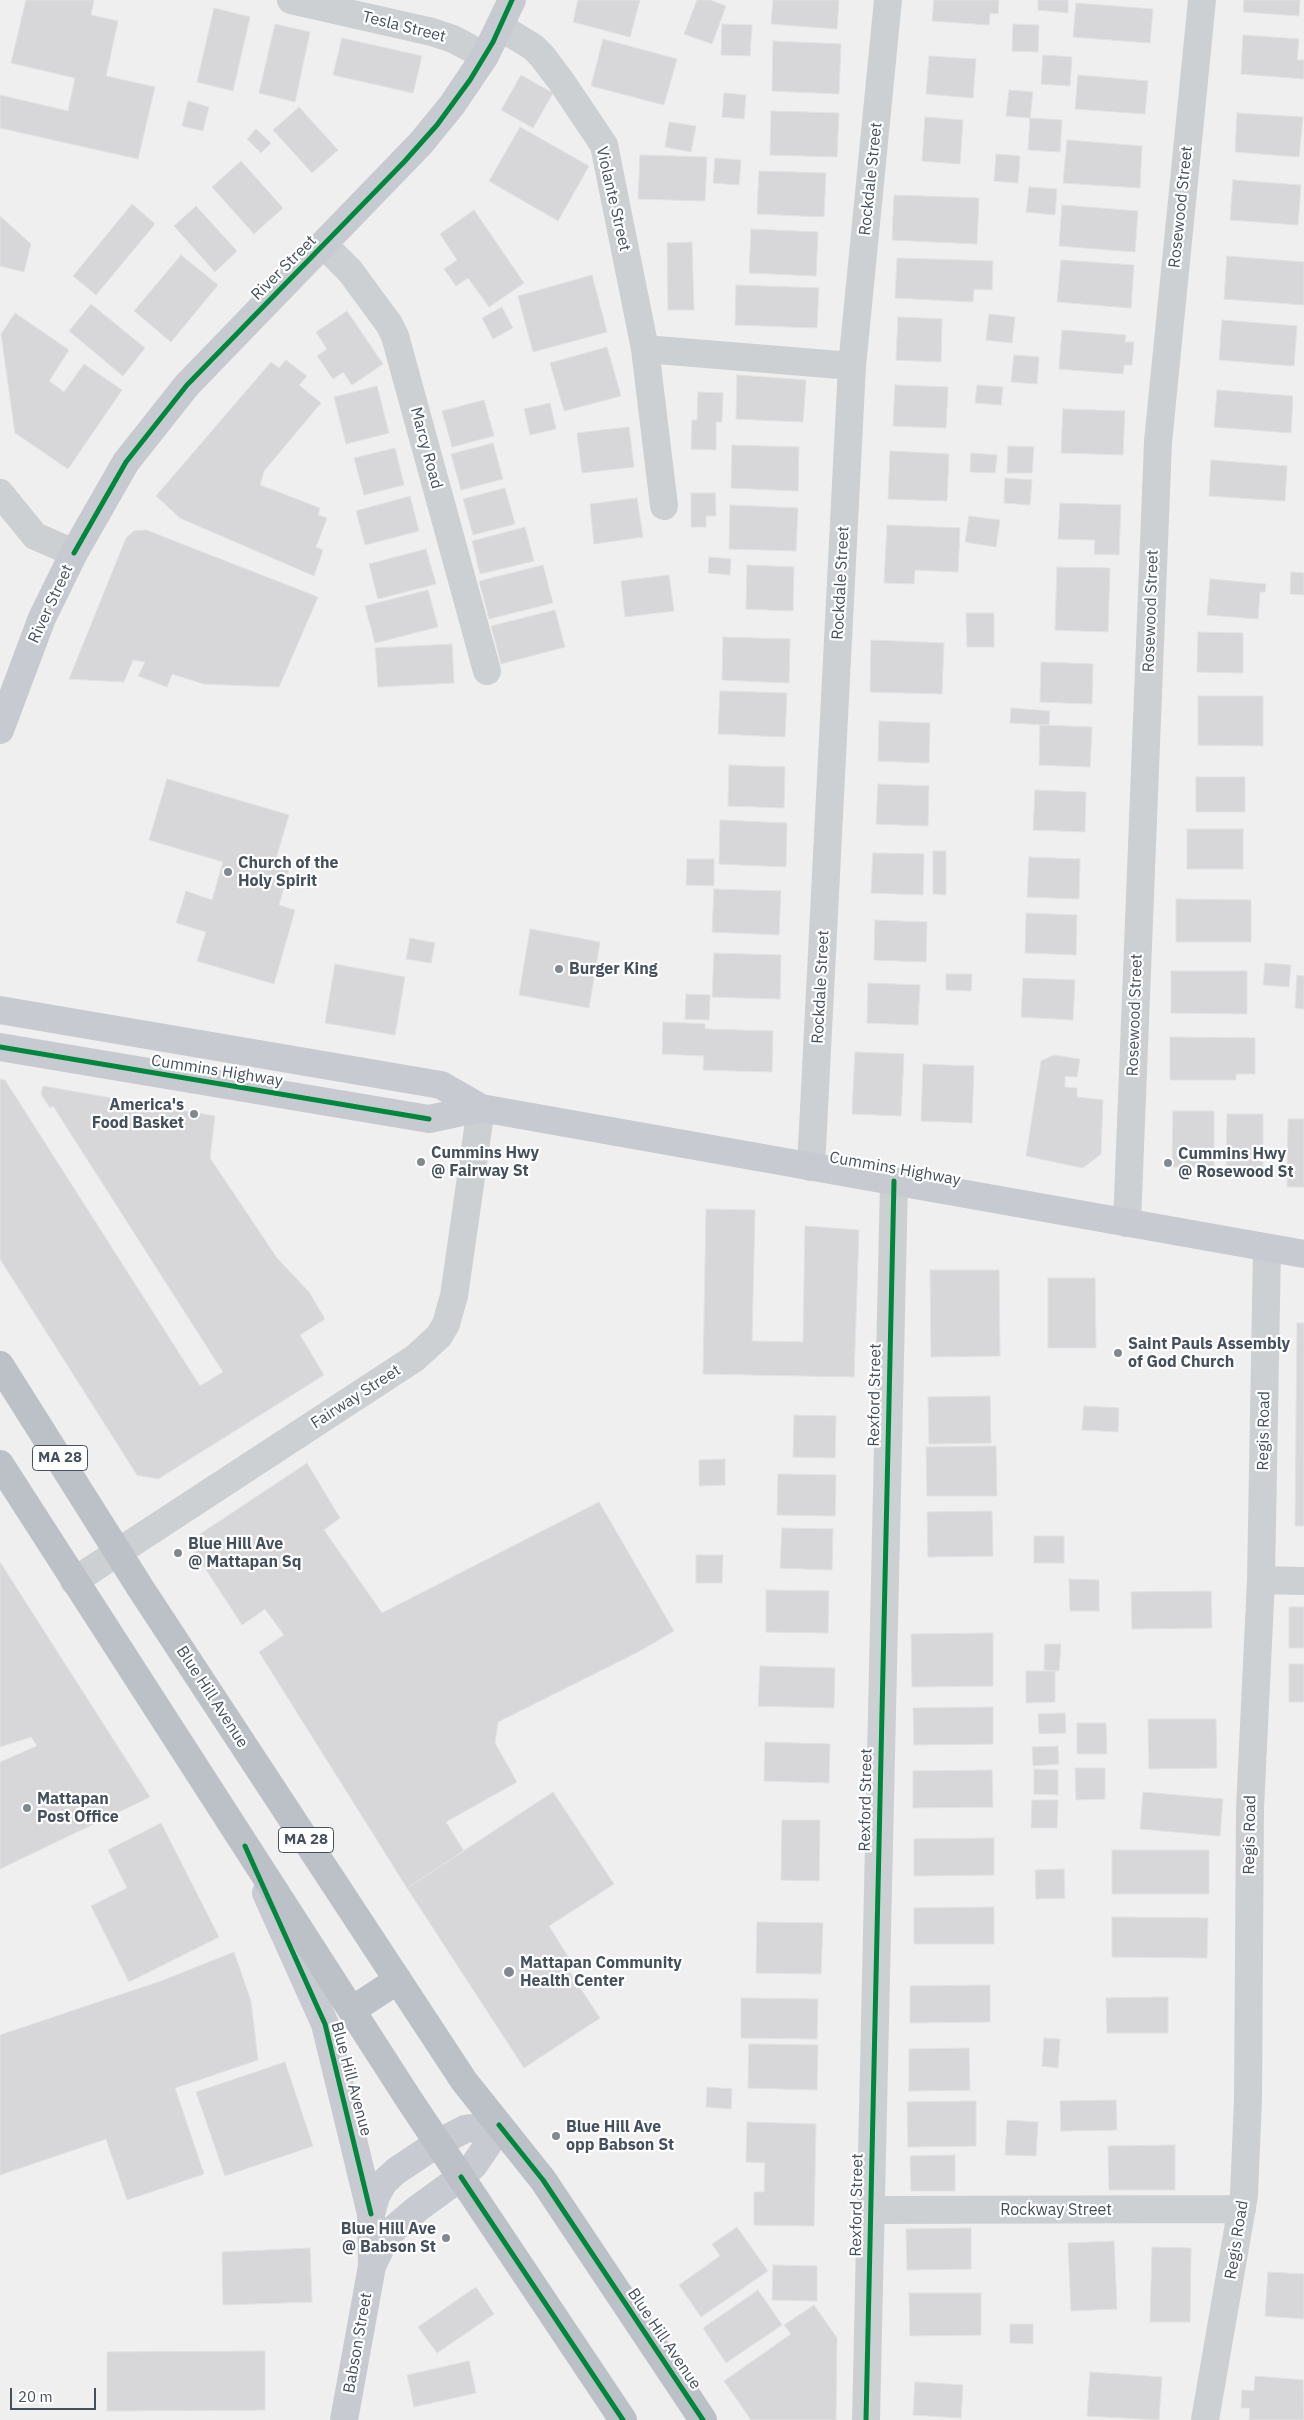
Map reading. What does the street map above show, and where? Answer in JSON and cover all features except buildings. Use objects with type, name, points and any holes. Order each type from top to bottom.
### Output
[{"type":"highway","name":"Blue Hill Avenue","points":[[0,1365],[118,1552],[464,2081],[543,2180],[703,2420]]},
{"type":"highway","name":"Blue Hill Avenue","points":[[0,1464],[74,1582],[438,2143],[623,2420]]},
{"type":"highway","points":[[352,2010],[398,1980]]},
{"type":"main road","name":"River Street","points":[[0,730],[42,618],[74,553],[122,468],[165,412],[210,361],[324,246],[422,143],[452,105],[484,56],[512,0]]},
{"type":"main road","name":"Cummins Highway","points":[[0,1010],[441,1085],[481,1108],[1304,1254]]},
{"type":"main road","name":"Cummins Highway","points":[[0,1048],[429,1119],[481,1108]]},
{"type":"main road","name":"Blue Hill Avenue","points":[[245,1846],[325,2024],[371,2214]]},
{"type":"main road","name":"Babson Street","points":[[372,2266],[385,2240],[396,2227],[461,2177],[483,2153],[499,2125]]},
{"type":"main road","name":"Babson Street","points":[[344,2420],[372,2266],[371,2214],[376,2196],[384,2182],[409,2161],[438,2143],[465,2130],[499,2125]]},
{"type":"street","name":"Tesla Street","points":[[291,0],[432,32],[453,39],[484,56]]},
{"type":"street","name":"Rockdale Street","points":[[811,1167],[852,366],[888,0]]},
{"type":"street","name":"Rosewood Street","points":[[1127,1223],[1158,442],[1202,0]]},
{"type":"street","name":"Violante Street","points":[[500,27],[533,47],[542,56],[604,146],[645,349],[664,506]]},
{"type":"street","name":"Marcy Road","points":[[324,246],[350,272],[389,324],[395,336],[487,671]]},
{"type":"street","points":[[645,349],[852,366]]},
{"type":"street","points":[[0,493],[35,536],[74,553]]},
{"type":"street","name":"Fairway Street","points":[[74,1582],[415,1358],[439,1336],[446,1324],[454,1296],[481,1108]]},
{"type":"street","name":"Rexford Street","points":[[866,2420],[869,2210],[894,1181]]},
{"type":"street","name":"Regis Road","points":[[1206,2420],[1242,2209],[1248,2099],[1250,1809],[1261,1580],[1268,1248]]},
{"type":"street","points":[[1261,1580],[1304,1581]]},
{"type":"street","name":"Rockway Street","points":[[869,2210],[1242,2209]]},
{"type":"cycle path","points":[[74,553],[126,462],[187,385],[404,162],[437,125],[470,80],[493,42],[512,0]]},
{"type":"cycle path","points":[[0,1047],[429,1119]]},
{"type":"cycle path","points":[[866,2420],[894,1181]]},
{"type":"cycle path","points":[[245,1846],[325,2024],[371,2214]]},
{"type":"cycle path","points":[[499,2125],[543,2180],[703,2420]]},
{"type":"cycle path","points":[[461,2177],[623,2420]]},
{"type":"place","name":"Church of the Holy Spirit","points":[[228,872]]},
{"type":"place","name":"Burger King","points":[[559,969]]},
{"type":"place","name":"America's Food Basket","points":[[194,1114]]},
{"type":"place","name":"Cummins Hwy @ Fairway St","points":[[421,1162]]},
{"type":"place","name":"Cummins Hwy @ Rosewood St","points":[[1168,1163]]},
{"type":"place","name":"Saint Pauls Assembly of God Church","points":[[1118,1353]]},
{"type":"place","name":"Blue Hill Ave @ Mattapan Sq","points":[[178,1553]]},
{"type":"place","name":"Mattapan Post Office","points":[[27,1808]]},
{"type":"place","name":"Mattapan Community Health Center","points":[[509,1972]]},
{"type":"place","name":"Blue Hill Ave opp Babson St","points":[[556,2136]]},
{"type":"place","name":"Blue Hill Ave @ Babson St","points":[[446,2238]]}]
